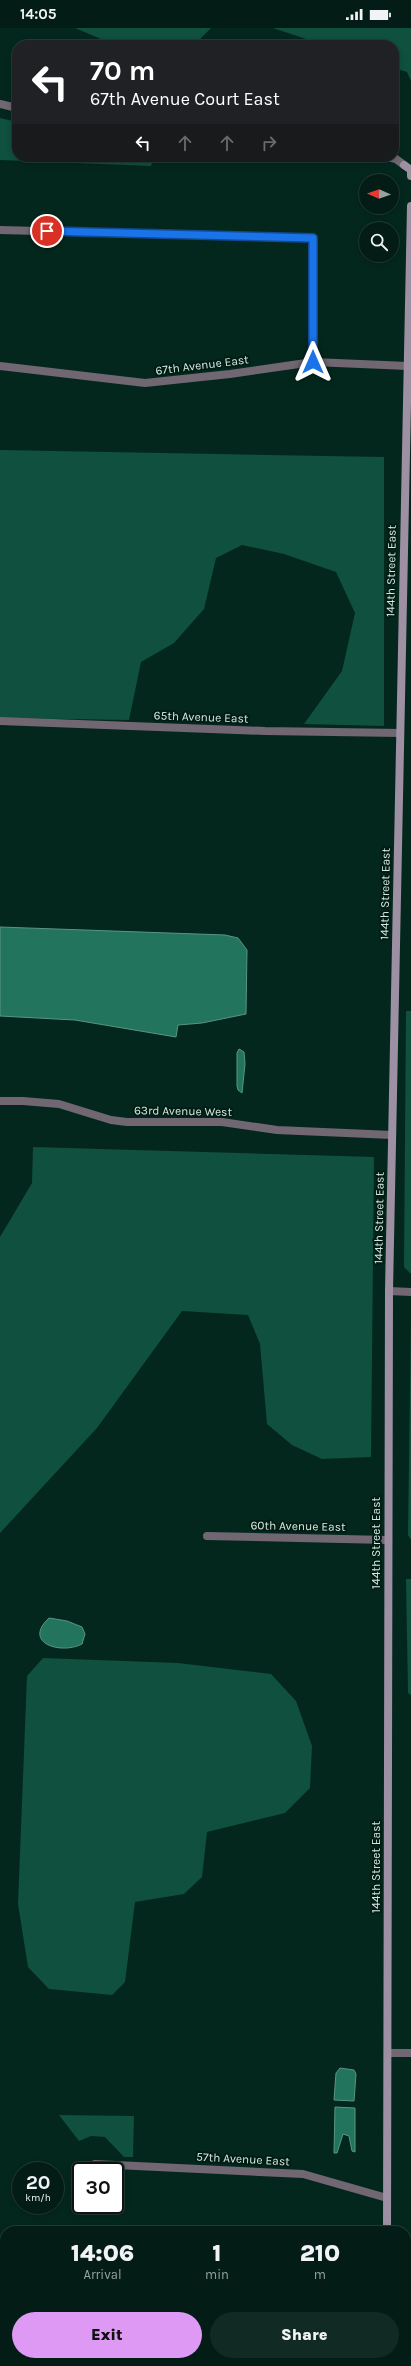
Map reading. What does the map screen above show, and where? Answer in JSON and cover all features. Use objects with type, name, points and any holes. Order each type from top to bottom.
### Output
[{"type":"street","points":[[0,104],[12,107]]},
{"type":"street","points":[[399,161],[410,170],[411,176]]},
{"type":"street","name":"144th Street East","points":[[387,2226],[387,1540],[389,1291],[400,733],[407,549],[411,206]]},
{"type":"street","points":[[0,230],[313,238],[313,362]]},
{"type":"street","name":"67th Avenue East","points":[[0,366],[145,383],[230,374],[313,362],[408,366]]},
{"type":"street","name":"65th Avenue East","points":[[0,721],[261,731],[400,733]]},
{"type":"street","name":"63rd Avenue West","points":[[0,1101],[59,1104],[111,1120],[127,1122],[222,1122],[277,1130],[392,1135]]},
{"type":"street","points":[[389,1291],[411,1292]]},
{"type":"street","name":"60th Avenue East","points":[[207,1536],[387,1540]]},
{"type":"street","points":[[388,2053],[411,2053]]},
{"type":"street","name":"57th Avenue East","points":[[124,2165],[303,2174],[387,2198]]},
{"type":"shaded area","points":[[75,28],[211,28],[200,40],[103,40]]},
{"type":"shaded area","points":[[273,28],[411,28],[411,81],[407,72],[399,70],[399,40],[309,40]]},
{"type":"shaded area","points":[[0,118],[12,121],[12,160],[0,160]]},
{"type":"shaded area","points":[[50,162],[152,162],[151,166]]},
{"type":"shaded area","points":[[0,450],[384,457],[384,726],[304,724],[342,671],[355,613],[336,572],[284,554],[242,545],[216,558],[204,609],[174,643],[141,662],[129,720],[0,718]]},
{"type":"shaded area","points":[[0,927],[225,935],[238,938],[247,950],[246,1014],[202,1023],[178,1025],[176,1037],[75,1020],[0,1016]]},
{"type":"shaded area","points":[[406,1011],[411,1011],[411,1274],[404,1267]]},
{"type":"shaded area","points":[[239,1049],[244,1052],[245,1064],[242,1093],[238,1090],[237,1086],[237,1053]]},
{"type":"shaded area","points":[[33,1147],[374,1157],[371,1457],[322,1459],[292,1445],[267,1424],[260,1344],[248,1315],[182,1311],[97,1428],[0,1533],[0,1237],[32,1183]]},
{"type":"shaded area","points":[[411,1314],[411,1540],[408,1535]]},
{"type":"shaded area","points":[[406,1579],[411,1579],[411,1695],[408,1693]]},
{"type":"shaded area","points":[[49,1618],[67,1621],[82,1627],[85,1634],[82,1644],[64,1648],[55,1647],[42,1640],[40,1634],[42,1627]]},
{"type":"shaded area","points":[[43,1658],[178,1663],[271,1674],[296,1701],[312,1746],[310,1788],[285,1813],[207,1832],[202,1877],[184,1894],[135,1902],[125,1982],[112,1995],[49,1989],[28,1967],[18,1904],[27,1676]]},
{"type":"shaded area","points":[[340,2068],[354,2070],[356,2074],[354,2101],[334,2100],[336,2073]]},
{"type":"shaded area","points":[[335,2107],[355,2108],[355,2152],[352,2151],[349,2136],[343,2134],[337,2153],[334,2153]]},
{"type":"shaded area","points":[[59,2115],[134,2116],[133,2157],[124,2157],[105,2137],[91,2136],[79,2141]]},
{"type":"route","points":[[47,231],[313,238],[313,362]]}]
